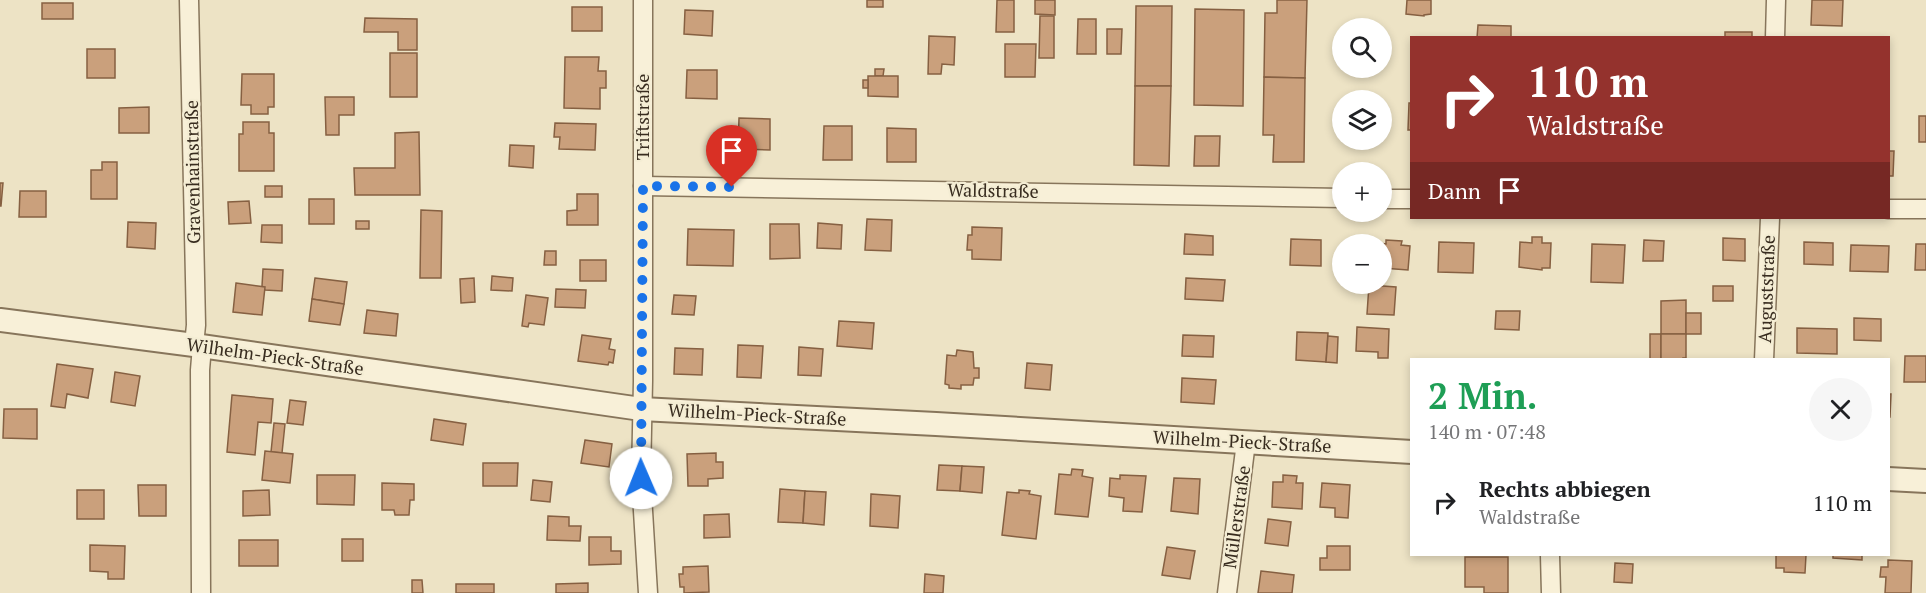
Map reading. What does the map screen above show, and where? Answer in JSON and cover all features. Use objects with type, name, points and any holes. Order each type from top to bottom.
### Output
[{"type":"street","name":"Gravenhainstraße","points":[[189,0],[196,326],[200,370],[201,593]]},
{"type":"street","name":"Triftstraße","points":[[643,0],[641,478],[648,593]]},
{"type":"street","points":[[1775,36],[1776,0]]},
{"type":"street","name":"Waldstraße","points":[[643,186],[1332,198]]},
{"type":"street","points":[[1392,199],[1410,199]]},
{"type":"street","points":[[1890,208],[1926,209]]},
{"type":"street","name":"Auguststraße","points":[[1764,358],[1770,219]]},
{"type":"street","name":"Wilhelm-Pieck-Straße","points":[[0,320],[641,409],[1410,452]]},
{"type":"street","name":"Müllerstraße","points":[[1227,593],[1246,442]]},
{"type":"street","points":[[1890,479],[1926,481]]},
{"type":"street","points":[[1550,556],[1551,593]]},
{"type":"building","points":[[867,0],[883,0],[883,7],[867,7]]},
{"type":"building","points":[[997,0],[1014,0],[1014,32],[996,32]]},
{"type":"building","points":[[1035,0],[1055,0],[1055,15],[1035,14]]},
{"type":"building","points":[[1277,0],[1307,0],[1305,78],[1264,77],[1265,13],[1277,13]]},
{"type":"building","points":[[1407,0],[1431,0],[1431,14],[1424,16],[1406,14]]},
{"type":"building","points":[[1812,0],[1843,0],[1842,26],[1811,25]]},
{"type":"building","points":[[42,3],[73,3],[73,19],[42,19]]},
{"type":"building","points":[[1136,6],[1172,6],[1171,86],[1135,86]]},
{"type":"building","points":[[572,7],[602,7],[602,31],[572,31]]},
{"type":"building","points":[[1195,9],[1244,10],[1243,106],[1194,105]]},
{"type":"building","points":[[685,10],[713,11],[712,36],[684,34]]},
{"type":"building","points":[[1040,16],[1054,16],[1054,58],[1039,58]]},
{"type":"building","points":[[365,18],[417,19],[417,50],[398,50],[398,32],[364,32]]},
{"type":"building","points":[[1078,19],[1096,19],[1096,54],[1077,54]]},
{"type":"building","points":[[1478,25],[1511,26],[1511,36],[1477,36]]},
{"type":"building","points":[[1107,29],[1122,29],[1121,54],[1107,54]]},
{"type":"building","points":[[1725,32],[1752,32],[1752,36],[1725,36]]},
{"type":"building","points":[[929,36],[955,37],[954,65],[942,64],[941,74],[928,74]]},
{"type":"building","points":[[1005,44],[1036,44],[1035,77],[1005,77]]},
{"type":"building","points":[[87,49],[115,49],[115,78],[87,78]]},
{"type":"building","points":[[390,53],[417,53],[417,97],[390,97]]},
{"type":"building","points":[[565,57],[599,57],[598,71],[606,71],[606,88],[600,88],[600,109],[564,108]]},
{"type":"building","points":[[875,69],[884,69],[883,76],[875,76]]},
{"type":"building","points":[[687,70],[717,70],[717,99],[686,98]]},
{"type":"building","points":[[242,74],[274,74],[274,107],[268,107],[268,114],[251,114],[251,105],[241,105]]},
{"type":"building","points":[[868,76],[898,76],[898,97],[868,96]]},
{"type":"building","points":[[1264,77],[1305,78],[1304,162],[1273,162],[1274,135],[1263,135]]},
{"type":"building","points":[[863,80],[868,80],[868,88],[863,88]]},
{"type":"building","points":[[1135,86],[1171,86],[1169,166],[1134,165]]},
{"type":"building","points":[[325,97],[354,97],[354,115],[339,115],[339,135],[326,135]]},
{"type":"building","points":[[1409,103],[1410,103],[1410,130],[1408,130]]},
{"type":"building","points":[[149,107],[149,133],[119,133],[119,108]]},
{"type":"building","points":[[1919,116],[1926,116],[1926,142],[1919,142]]},
{"type":"building","points":[[739,118],[770,119],[770,150],[738,149]]},
{"type":"building","points":[[243,122],[269,122],[269,133],[274,133],[274,171],[239,171],[239,134],[243,134]]},
{"type":"building","points":[[555,123],[596,124],[595,150],[559,149],[560,137],[554,137]]},
{"type":"building","points":[[824,126],[852,126],[852,160],[823,160]]},
{"type":"building","points":[[887,128],[916,129],[916,162],[887,162]]},
{"type":"building","points":[[419,132],[420,195],[355,195],[354,168],[395,168],[395,133]]},
{"type":"building","points":[[1195,136],[1220,136],[1219,166],[1194,166]]},
{"type":"building","points":[[510,145],[534,146],[533,168],[509,166]]},
{"type":"building","points":[[1890,151],[1894,151],[1893,176],[1890,176]]},
{"type":"building","points":[[102,162],[117,162],[117,199],[91,199],[91,170],[102,170]]},
{"type":"building","points":[[0,183],[3,183],[1,206],[0,206]]},
{"type":"building","points":[[265,186],[282,186],[282,197],[265,197]]},
{"type":"building","points":[[20,191],[46,191],[46,217],[19,217]]},
{"type":"building","points":[[577,194],[598,194],[598,225],[567,225],[567,211],[577,210]]},
{"type":"building","points":[[309,199],[334,199],[334,224],[309,224]]},
{"type":"building","points":[[249,201],[251,223],[229,224],[228,202]]},
{"type":"building","points":[[421,210],[442,211],[441,278],[420,278]]},
{"type":"building","points":[[867,219],[892,220],[891,251],[865,250]]},
{"type":"building","points":[[356,221],[369,221],[369,229],[356,229]]},
{"type":"building","points":[[128,222],[156,223],[155,249],[127,247]]},
{"type":"building","points":[[818,223],[842,225],[841,249],[817,248]]},
{"type":"building","points":[[770,224],[799,224],[800,258],[770,259]]},
{"type":"building","points":[[262,225],[282,225],[282,243],[261,242]]},
{"type":"building","points":[[972,227],[1002,228],[1001,260],[972,259],[972,250],[967,250],[968,235],[972,235]]},
{"type":"building","points":[[688,229],[734,230],[733,266],[687,265]]},
{"type":"building","points":[[1185,234],[1213,236],[1213,255],[1184,254]]},
{"type":"building","points":[[1532,237],[1542,237],[1542,243],[1551,243],[1550,268],[1542,268],[1542,270],[1519,267],[1520,242],[1532,243]]},
{"type":"building","points":[[1723,238],[1745,239],[1745,261],[1723,260]]},
{"type":"building","points":[[1291,239],[1321,240],[1321,266],[1290,265]]},
{"type":"building","points":[[1392,240],[1402,241],[1401,245],[1410,246],[1408,270],[1392,269]]},
{"type":"building","points":[[1644,240],[1664,241],[1663,261],[1643,261]]},
{"type":"building","points":[[1439,242],[1474,243],[1473,273],[1438,272]]},
{"type":"building","points":[[1804,242],[1833,243],[1833,265],[1804,264]]},
{"type":"building","points":[[1592,244],[1625,245],[1623,283],[1591,282]]},
{"type":"building","points":[[1916,244],[1926,244],[1926,270],[1915,270]]},
{"type":"building","points":[[1851,245],[1889,246],[1888,272],[1850,271]]},
{"type":"building","points":[[545,251],[556,251],[556,265],[544,265]]},
{"type":"building","points":[[580,260],[606,260],[606,281],[580,281]]},
{"type":"building","points":[[263,269],[283,270],[282,291],[265,290],[262,286]]},
{"type":"building","points":[[492,276],[513,278],[512,291],[491,290]]},
{"type":"building","points":[[315,278],[347,282],[344,304],[312,299]]},
{"type":"building","points":[[474,278],[475,302],[461,303],[460,279]]},
{"type":"building","points":[[1186,278],[1225,280],[1223,301],[1185,299]]},
{"type":"building","points":[[236,283],[265,287],[262,315],[233,312]]},
{"type":"building","points":[[1713,286],[1733,286],[1733,301],[1713,301]]},
{"type":"building","points":[[1392,287],[1396,287],[1394,315],[1367,314],[1368,294],[1392,294]]},
{"type":"building","points":[[556,289],[586,290],[585,308],[555,307]]},
{"type":"building","points":[[526,295],[548,298],[544,325],[529,323],[528,327],[522,326]]},
{"type":"building","points":[[674,295],[696,296],[694,315],[672,314]]},
{"type":"building","points":[[312,299],[344,304],[340,325],[309,321]]},
{"type":"building","points":[[1686,300],[1686,334],[1661,334],[1661,301]]},
{"type":"building","points":[[367,310],[398,314],[396,336],[364,333]]},
{"type":"building","points":[[1496,311],[1520,311],[1519,330],[1495,329]]},
{"type":"building","points":[[1686,313],[1701,313],[1701,334],[1686,334]]},
{"type":"building","points":[[1854,318],[1881,319],[1881,341],[1854,340]]},
{"type":"building","points":[[839,321],[874,323],[872,349],[837,346]]},
{"type":"building","points":[[1357,327],[1389,329],[1388,358],[1378,358],[1378,352],[1356,351]]},
{"type":"building","points":[[1797,328],[1837,329],[1837,354],[1797,353]]},
{"type":"building","points":[[1297,332],[1328,333],[1326,362],[1296,360]]},
{"type":"building","points":[[1650,334],[1661,334],[1661,358],[1650,358]]},
{"type":"building","points":[[1661,334],[1686,334],[1686,358],[1661,358]]},
{"type":"building","points":[[582,335],[611,339],[609,349],[615,350],[613,363],[609,362],[608,365],[578,361]]},
{"type":"building","points":[[1183,335],[1214,336],[1213,357],[1182,356]]},
{"type":"building","points":[[1328,336],[1338,337],[1337,363],[1326,362]]},
{"type":"building","points":[[738,345],[763,346],[761,378],[737,377]]},
{"type":"building","points":[[799,347],[823,349],[821,376],[798,375]]},
{"type":"building","points":[[675,348],[703,349],[702,375],[674,374]]},
{"type":"building","points":[[957,350],[973,352],[974,368],[979,368],[979,378],[974,378],[973,385],[961,385],[961,389],[949,388],[949,385],[945,384],[947,355],[956,356]]},
{"type":"building","points":[[1905,356],[1926,356],[1926,382],[1904,382]]},
{"type":"building","points":[[1027,363],[1052,365],[1050,390],[1025,388]]},
{"type":"building","points":[[57,364],[93,369],[88,398],[67,394],[65,408],[51,406]]},
{"type":"building","points":[[115,372],[140,376],[135,406],[111,402]]},
{"type":"building","points":[[1182,378],[1216,380],[1214,404],[1181,402]]},
{"type":"building","points":[[232,395],[273,399],[271,423],[258,422],[255,455],[227,452]]},
{"type":"building","points":[[290,400],[306,402],[303,425],[287,423]]},
{"type":"building","points":[[4,409],[37,409],[37,439],[3,438]]},
{"type":"building","points":[[434,419],[466,424],[463,445],[431,440]]},
{"type":"building","points":[[274,423],[285,424],[282,453],[271,452]]},
{"type":"building","points":[[585,440],[612,444],[609,467],[581,463]]},
{"type":"building","points":[[265,451],[293,454],[290,483],[262,480]]},
{"type":"building","points":[[716,453],[716,462],[723,462],[723,478],[708,479],[708,486],[688,486],[687,454]]},
{"type":"building","points":[[483,463],[518,463],[517,486],[483,486]]},
{"type":"building","points":[[939,465],[962,466],[960,491],[937,490]]},
{"type":"building","points":[[962,466],[984,467],[982,493],[960,491]]},
{"type":"building","points":[[1072,469],[1083,470],[1082,476],[1093,478],[1088,517],[1055,514],[1059,474],[1071,475]]},
{"type":"building","points":[[317,475],[355,475],[354,505],[317,504]]},
{"type":"building","points":[[1120,475],[1146,476],[1142,512],[1123,511],[1124,498],[1109,496],[1110,478],[1120,479]]},
{"type":"building","points":[[1283,475],[1297,476],[1296,483],[1303,483],[1302,509],[1272,507],[1273,482],[1283,482]]},
{"type":"building","points":[[1174,478],[1200,479],[1198,514],[1171,511]]},
{"type":"building","points":[[533,480],[552,482],[550,502],[531,500]]},
{"type":"building","points":[[382,483],[414,484],[414,500],[410,500],[409,515],[395,515],[394,510],[382,510]]},
{"type":"building","points":[[1322,483],[1350,485],[1348,518],[1335,517],[1335,508],[1320,507]]},
{"type":"building","points":[[138,485],[166,485],[166,516],[139,516]]},
{"type":"building","points":[[780,489],[805,491],[803,523],[778,522]]},
{"type":"building","points":[[77,490],[104,490],[104,519],[77,519]]},
{"type":"building","points":[[269,490],[270,515],[243,516],[243,491]]},
{"type":"building","points":[[1019,490],[1030,491],[1029,494],[1041,496],[1036,539],[1002,535],[1007,492],[1019,493]]},
{"type":"building","points":[[805,491],[826,492],[824,525],[803,523]]},
{"type":"building","points":[[871,494],[900,496],[898,528],[870,526]]},
{"type":"building","points":[[729,514],[730,537],[704,538],[704,515]]},
{"type":"building","points":[[548,516],[569,517],[569,526],[581,526],[580,541],[547,540]]},
{"type":"building","points":[[1268,519],[1291,522],[1288,546],[1265,543]]},
{"type":"building","points":[[589,537],[611,537],[611,551],[621,551],[621,564],[589,565]]},
{"type":"building","points":[[342,539],[363,539],[363,561],[342,561]]},
{"type":"building","points":[[239,540],[278,540],[278,566],[239,566]]},
{"type":"building","points":[[90,545],[125,546],[124,579],[108,579],[108,572],[90,571]]},
{"type":"building","points":[[1327,546],[1350,546],[1350,570],[1320,570],[1320,558],[1327,558]]},
{"type":"building","points":[[1167,547],[1195,551],[1190,579],[1162,575]]},
{"type":"building","points":[[1776,556],[1806,556],[1805,573],[1784,572],[1784,568],[1776,568]]},
{"type":"building","points":[[1833,556],[1862,556],[1862,560],[1833,558]]},
{"type":"building","points":[[1465,557],[1508,557],[1508,593],[1484,593],[1484,587],[1465,587]]},
{"type":"building","points":[[1888,560],[1912,561],[1911,593],[1885,593],[1886,577],[1880,577],[1881,567],[1888,567]]},
{"type":"building","points":[[1615,563],[1633,564],[1632,583],[1614,582]]},
{"type":"building","points":[[708,566],[709,592],[684,593],[684,587],[680,587],[679,574],[683,574],[683,567]]},
{"type":"building","points":[[1261,571],[1294,575],[1292,593],[1258,593]]},
{"type":"building","points":[[925,574],[944,576],[943,593],[924,593]]},
{"type":"building","points":[[412,580],[422,580],[423,593],[412,593]]},
{"type":"building","points":[[588,583],[588,593],[556,593],[556,584]]},
{"type":"building","points":[[456,584],[494,584],[494,593],[456,593]]},
{"type":"route","points":[[641,478],[643,186],[732,187]]}]
